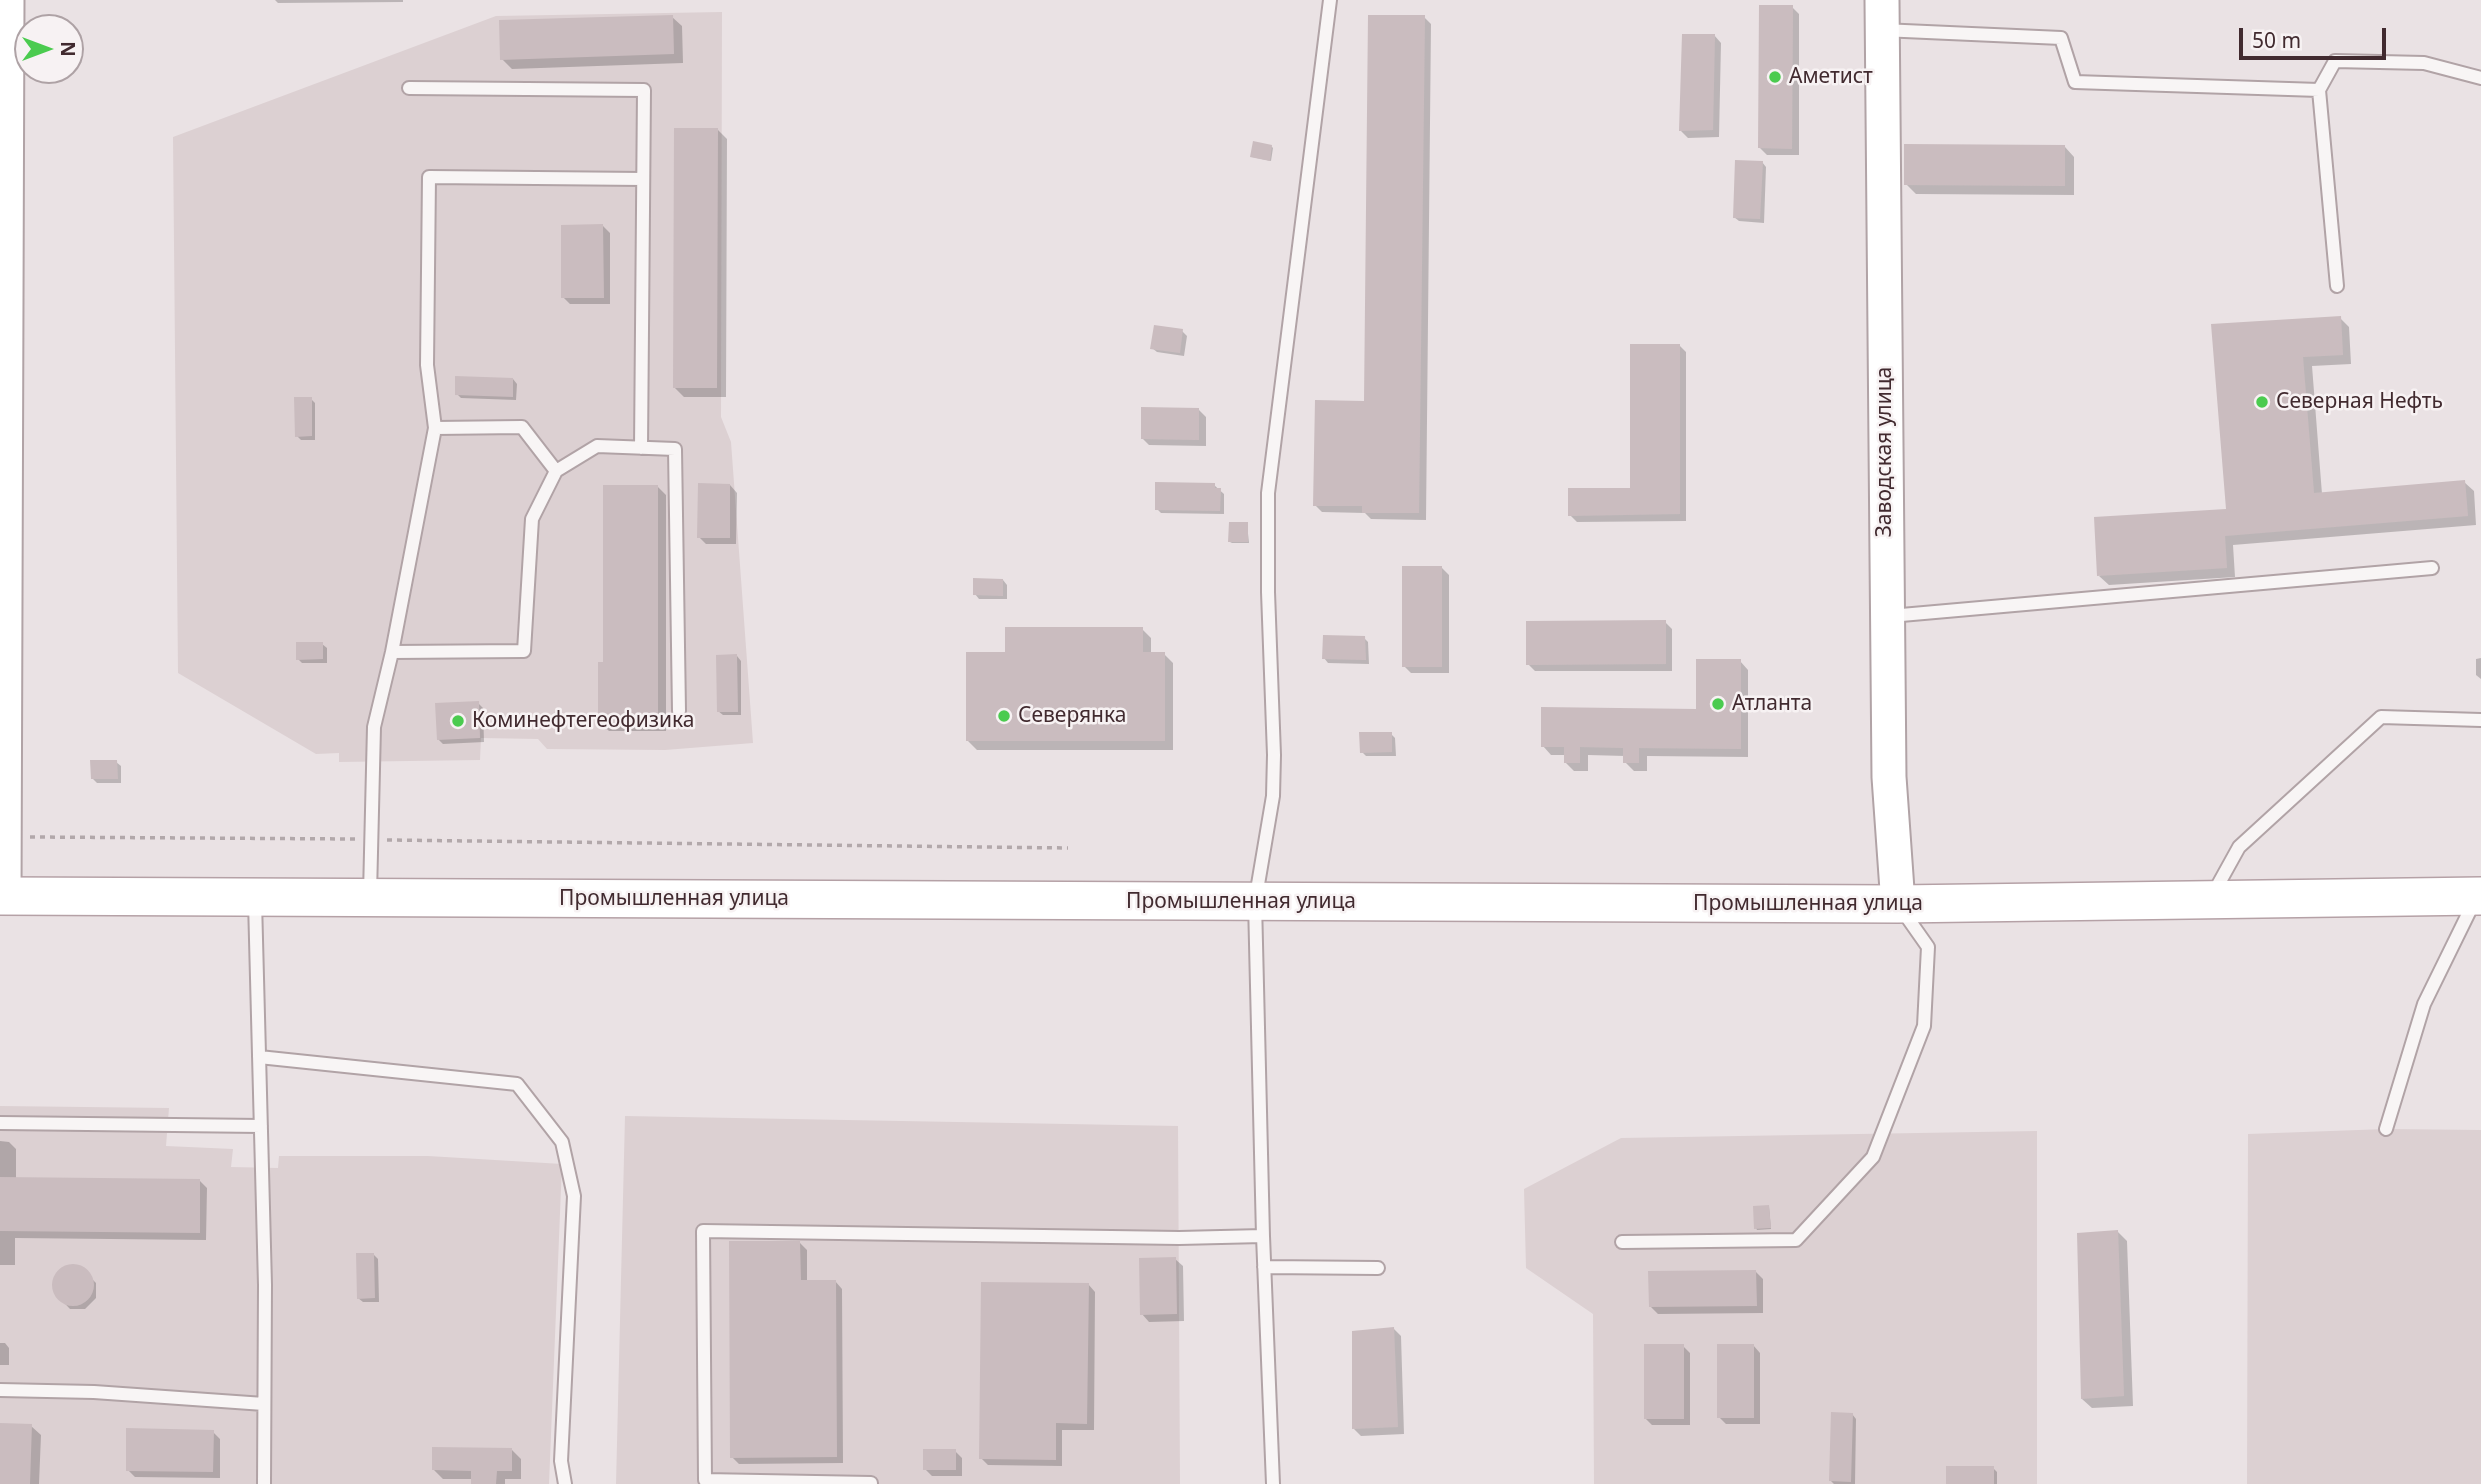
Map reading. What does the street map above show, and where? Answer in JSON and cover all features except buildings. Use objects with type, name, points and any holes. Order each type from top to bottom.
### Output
[{"type":"main road","name":"Промышленная улица","points":[[2,896],[1898,904],[2479,896]]},
{"type":"street","points":[[2,896],[7,0]]},
{"type":"street","name":"Заводская улица","points":[[1882,15],[1886,617],[1889,777],[1898,904]]},
{"type":"lane","points":[[1273,1484],[1263,1236],[1255,902],[1273,782],[1268,493],[1330,0]]},
{"type":"lane","points":[[1882,15],[2061,38],[2075,82],[2319,90]]},
{"type":"lane","points":[[2337,286],[2319,90],[2335,61],[2424,62],[2481,78]]},
{"type":"lane","points":[[409,88],[644,90],[641,448]]},
{"type":"lane","points":[[370,898],[374,727],[392,652],[435,428],[428,365],[429,177],[643,179]]},
{"type":"lane","points":[[435,428],[522,427],[556,471]]},
{"type":"lane","points":[[392,652],[524,650],[532,519],[556,471],[597,446],[675,449],[679,711]]},
{"type":"lane","points":[[1886,617],[2432,568]]},
{"type":"lane","points":[[2209,901],[2239,847],[2381,718],[2481,720]]},
{"type":"lane","points":[[2386,1129],[2424,1004],[2479,896]]},
{"type":"lane","points":[[255,897],[265,1285],[264,1484]]},
{"type":"lane","points":[[1622,1242],[1796,1240],[1874,1157],[1924,1026],[1928,947],[1898,904]]},
{"type":"lane","points":[[259,1057],[517,1084],[562,1142],[575,1196],[561,1461],[565,1484]]},
{"type":"lane","points":[[0,1123],[261,1126]]},
{"type":"lane","points":[[871,1483],[705,1480],[703,1231],[1179,1238],[1263,1236]]},
{"type":"lane","points":[[1264,1267],[1378,1268]]},
{"type":"lane","points":[[0,1390],[94,1392],[264,1404]]},
{"type":"path","points":[[4,837],[1068,848]]},
{"type":"shaded area","points":[[722,12],[721,417],[731,442],[753,743],[665,750],[547,749],[538,739],[481,738],[480,760],[339,762],[339,753],[316,754],[178,673],[173,137],[496,16]]},
{"type":"shaded area","points":[[0,1106],[169,1108],[166,1146],[233,1149],[231,1167],[278,1168],[279,1156],[428,1156],[562,1164],[549,1484],[0,1484]]},
{"type":"shaded area","points":[[625,1116],[1178,1126],[1180,1484],[616,1484]]},
{"type":"shaded area","points":[[2386,1129],[2481,1130],[2481,1484],[2247,1484],[2248,1134]]},
{"type":"shaded area","points":[[2037,1131],[2037,1484],[1594,1484],[1593,1314],[1526,1268],[1524,1189],[1621,1138]]},
{"type":"place","name":"Аметист","points":[[1775,77]]},
{"type":"place","name":"Северная Нефть","points":[[2262,402]]},
{"type":"place","name":"Атланта","points":[[1718,704]]},
{"type":"place","name":"Северянка","points":[[1004,716]]},
{"type":"place","name":"Коминефтегеофизика","points":[[458,721]]}]
